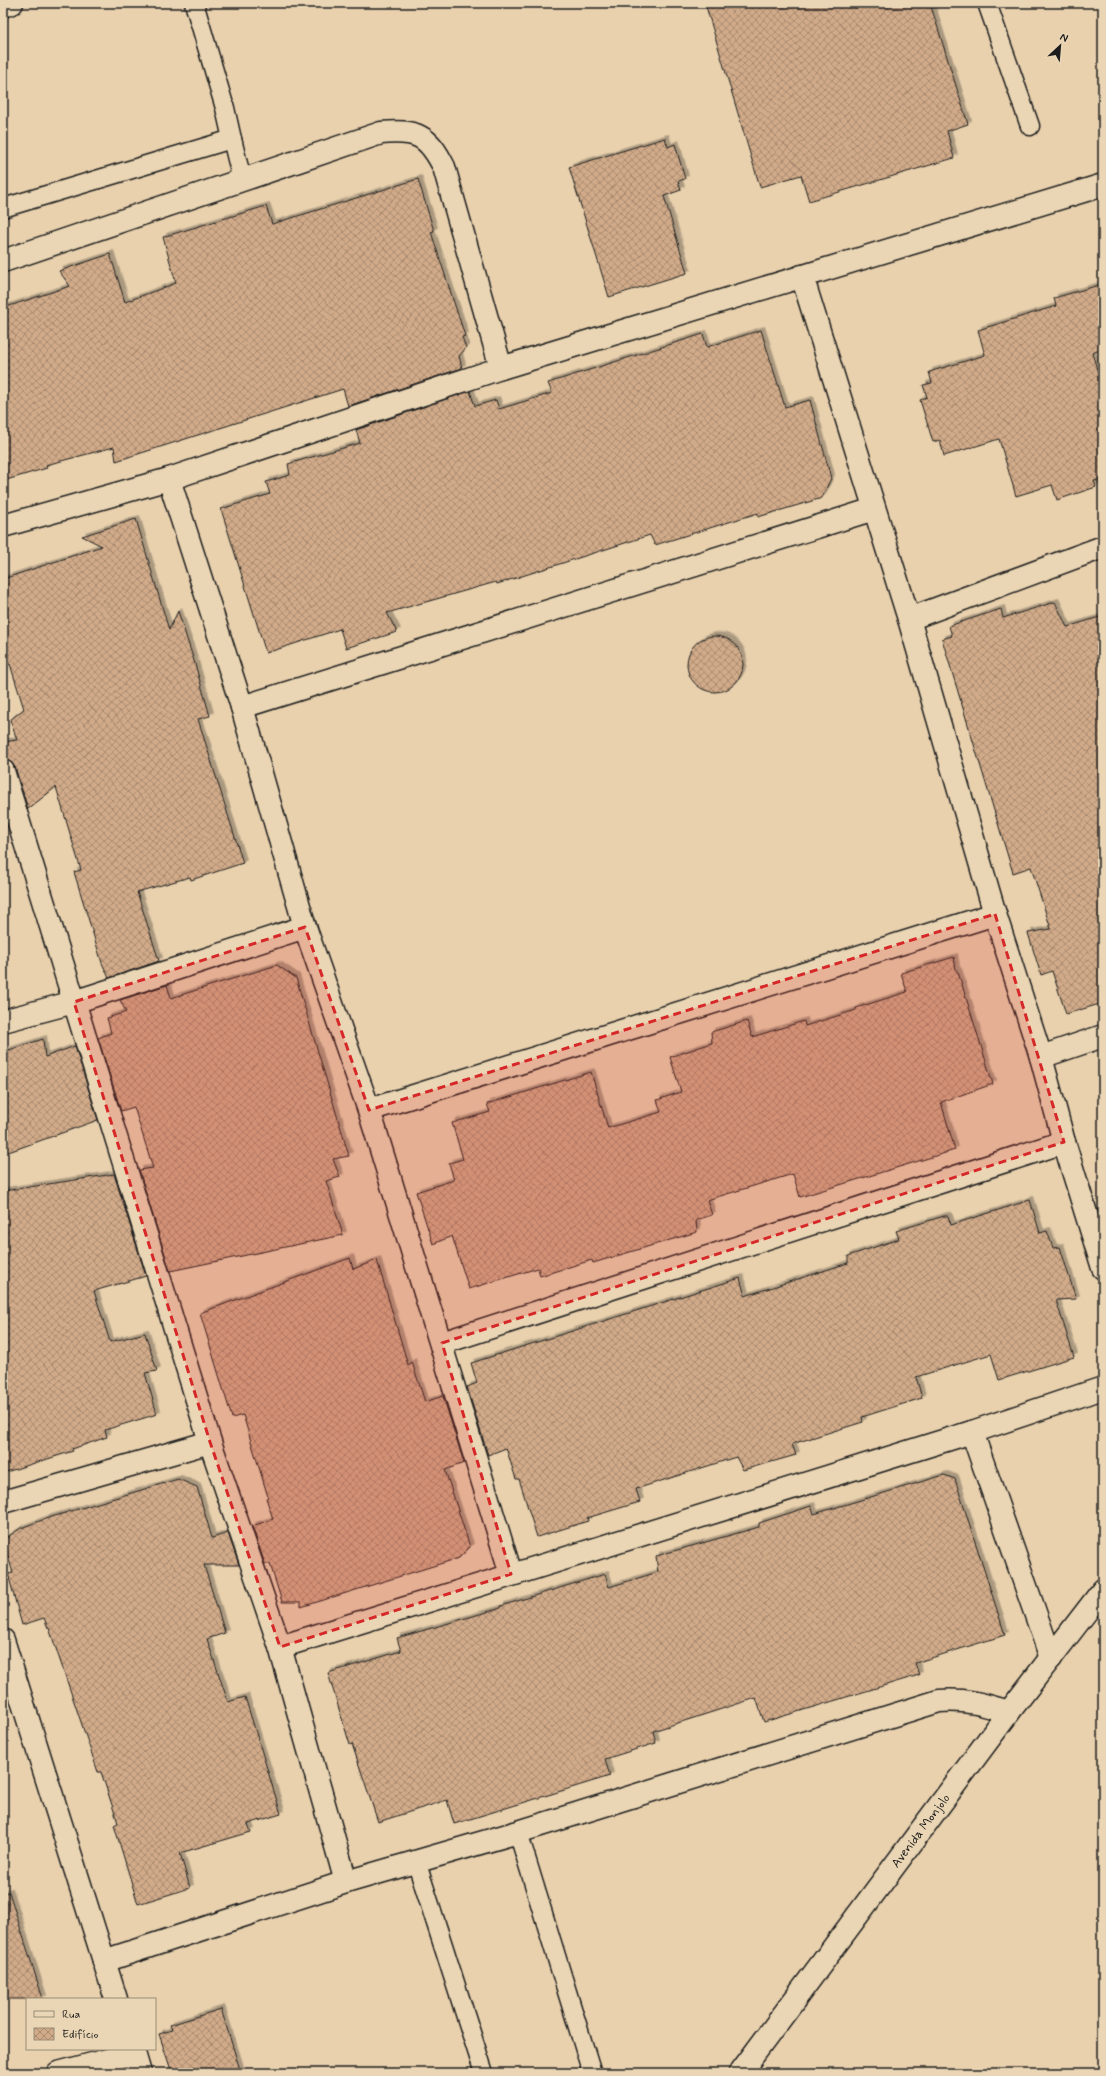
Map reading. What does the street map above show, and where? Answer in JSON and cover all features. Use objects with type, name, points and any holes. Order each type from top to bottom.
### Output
[{"type":"street","points":[[3,6],[12,3]]},
{"type":"street","points":[[3,261],[381,133],[402,131],[420,136],[434,149],[444,167],[501,368]]},
{"type":"street","points":[[3,526],[169,479],[501,368],[1103,185]]},
{"type":"street","points":[[802,276],[908,619],[995,914],[1041,1057],[1064,1142],[1103,1268]]},
{"type":"street","points":[[169,479],[242,707],[305,927],[369,1110],[442,1343],[511,1574]]},
{"type":"street","points":[[242,707],[874,509]]},
{"type":"street","points":[[908,619],[1103,547]]},
{"type":"street","points":[[3,771],[210,1442],[280,1647],[346,1882]]},
{"type":"street","points":[[369,1110],[995,914]]},
{"type":"street","points":[[3,1021],[74,1002],[305,927]]},
{"type":"street","points":[[1041,1057],[1103,1036]]},
{"type":"street","points":[[442,1343],[1064,1142]]},
{"type":"street","points":[[280,1647],[972,1432],[1103,1388]]},
{"type":"street","points":[[972,1432],[1051,1658]]},
{"type":"street","points":[[3,1502],[210,1442]]},
{"type":"street","name":"Avenida Monjolo","points":[[740,2073],[1009,1712],[1103,1590]]},
{"type":"street","points":[[3,1640],[116,1998]]},
{"type":"street","points":[[104,1961],[346,1882],[518,1832],[939,1701],[960,1699],[981,1703],[1009,1712]]},
{"type":"street","points":[[58,2073],[135,2058]]},
{"type":"lane","points":[[194,3],[225,108],[242,180]]},
{"type":"lane","points":[[987,3],[1030,126]]},
{"type":"lane","points":[[3,208],[232,139]]},
{"type":"lane","points":[[518,1832],[592,2073]]},
{"type":"lane","points":[[416,1861],[484,2073]]},
{"type":"highlighted area","points":[[995,914],[1064,1142],[442,1343],[511,1574],[280,1647],[210,1442],[74,1002],[305,927],[369,1110]]},
{"type":"building","points":[[705,3],[930,3],[968,124],[947,131],[954,158],[809,201],[801,175],[760,187]]},
{"type":"building","points":[[665,138],[668,147],[675,144],[685,179],[678,181],[681,190],[664,196],[687,273],[609,297],[569,167]]},
{"type":"building","points":[[418,179],[434,231],[431,232],[465,336],[462,337],[466,348],[459,356],[462,368],[348,406],[343,389],[116,461],[114,447],[46,465],[47,468],[3,481],[3,308],[70,286],[59,271],[110,254],[125,302],[176,283],[163,237],[266,206],[272,224]]},
{"type":"building","points":[[1103,284],[1103,349],[1092,353],[1103,389],[1103,479],[1094,481],[1096,487],[1057,500],[1052,485],[1016,496],[999,439],[944,456],[940,440],[933,442],[920,400],[927,397],[923,385],[932,383],[929,372],[985,355],[978,330],[1056,306],[1054,298]]},
{"type":"building","points":[[761,330],[785,407],[810,400],[831,478],[822,498],[758,517],[758,513],[655,545],[650,535],[497,584],[496,582],[387,613],[397,632],[346,648],[340,629],[266,653],[221,509],[270,494],[266,482],[290,475],[288,464],[360,443],[356,430],[470,391],[475,406],[496,400],[499,409],[552,393],[548,383],[703,334],[707,347]]},
{"type":"building","points":[[136,519],[169,630],[178,611],[195,664],[210,716],[198,719],[243,863],[191,880],[190,877],[137,892],[159,961],[109,978],[102,963],[74,872],[81,870],[56,787],[28,809],[15,767],[11,762],[3,759],[3,742],[17,740],[10,720],[24,709],[10,664],[3,666],[3,579],[102,546],[82,536]]},
{"type":"building","points":[[1055,602],[1067,627],[1103,616],[1103,1003],[1066,1014],[1052,971],[1041,975],[1028,933],[1051,929],[1031,867],[1013,873],[942,639],[952,636],[949,626],[1001,609],[1003,618]]},
{"type":"building","points":[[715,636],[726,638],[735,644],[741,653],[743,664],[741,675],[735,684],[726,690],[715,692],[704,690],[695,684],[689,675],[687,664],[689,653],[695,644],[704,638]]},
{"type":"building","points":[[954,957],[956,970],[958,972],[993,1084],[941,1102],[955,1150],[800,1197],[793,1174],[707,1200],[712,1215],[696,1220],[697,1232],[593,1263],[592,1260],[540,1276],[538,1268],[469,1289],[452,1236],[433,1244],[416,1192],[454,1180],[449,1163],[463,1159],[452,1123],[490,1112],[487,1104],[591,1072],[608,1128],[661,1112],[657,1100],[681,1092],[670,1057],[712,1043],[711,1032],[747,1021],[752,1037],[804,1021],[805,1026],[907,992],[901,973]]},
{"type":"building","points":[[277,965],[296,978],[349,1156],[333,1159],[340,1177],[326,1181],[343,1235],[170,1271],[139,1170],[153,1168],[134,1107],[121,1111],[98,1038],[111,1033],[107,1018],[126,1012],[120,1000],[167,985],[171,998]]},
{"type":"building","points":[[43,1039],[45,1057],[75,1046],[98,1120],[3,1154],[3,1052]]},
{"type":"building","points":[[114,1174],[146,1276],[94,1291],[110,1342],[145,1333],[157,1371],[145,1373],[157,1414],[105,1430],[107,1437],[72,1449],[73,1451],[3,1473],[3,1191]]},
{"type":"building","points":[[1030,1200],[1040,1233],[1047,1231],[1053,1248],[1060,1247],[1076,1299],[1056,1300],[1074,1357],[999,1380],[991,1354],[916,1377],[922,1398],[862,1417],[863,1422],[792,1444],[796,1455],[743,1470],[736,1457],[636,1489],[640,1502],[587,1518],[588,1521],[537,1537],[519,1479],[516,1479],[506,1448],[488,1455],[467,1387],[477,1383],[471,1363],[740,1278],[745,1296],[848,1263],[848,1256],[899,1239],[896,1231],[944,1216],[948,1216],[951,1225]]},
{"type":"building","points":[[350,1258],[353,1269],[377,1260],[408,1365],[412,1362],[425,1402],[443,1396],[464,1463],[445,1470],[470,1547],[459,1558],[301,1607],[301,1602],[282,1602],[270,1564],[265,1564],[252,1526],[273,1519],[266,1498],[268,1497],[243,1415],[232,1418],[200,1313]]},
{"type":"building","points":[[944,1475],[955,1479],[1005,1635],[915,1663],[919,1675],[764,1722],[756,1698],[653,1731],[656,1743],[605,1759],[610,1776],[454,1824],[447,1800],[378,1822],[352,1744],[350,1745],[328,1673],[401,1651],[397,1638],[501,1608],[501,1606],[605,1574],[609,1587],[658,1572],[656,1556],[759,1527],[759,1523],[811,1506],[814,1514]]},
{"type":"building","points":[[178,1479],[197,1487],[212,1538],[228,1533],[239,1565],[204,1565],[225,1633],[207,1639],[228,1702],[245,1697],[281,1814],[248,1824],[251,1832],[180,1853],[190,1888],[138,1904],[114,1825],[118,1823],[101,1772],[98,1772],[49,1628],[44,1618],[22,1625],[8,1574],[13,1573],[3,1540],[21,1528],[45,1519]]},
{"type":"building","points":[[9,1892],[43,1998],[3,1999],[3,1893]]},
{"type":"building","points":[[221,2009],[241,2073],[172,2073],[159,2034],[172,2030],[170,2025]]}]
